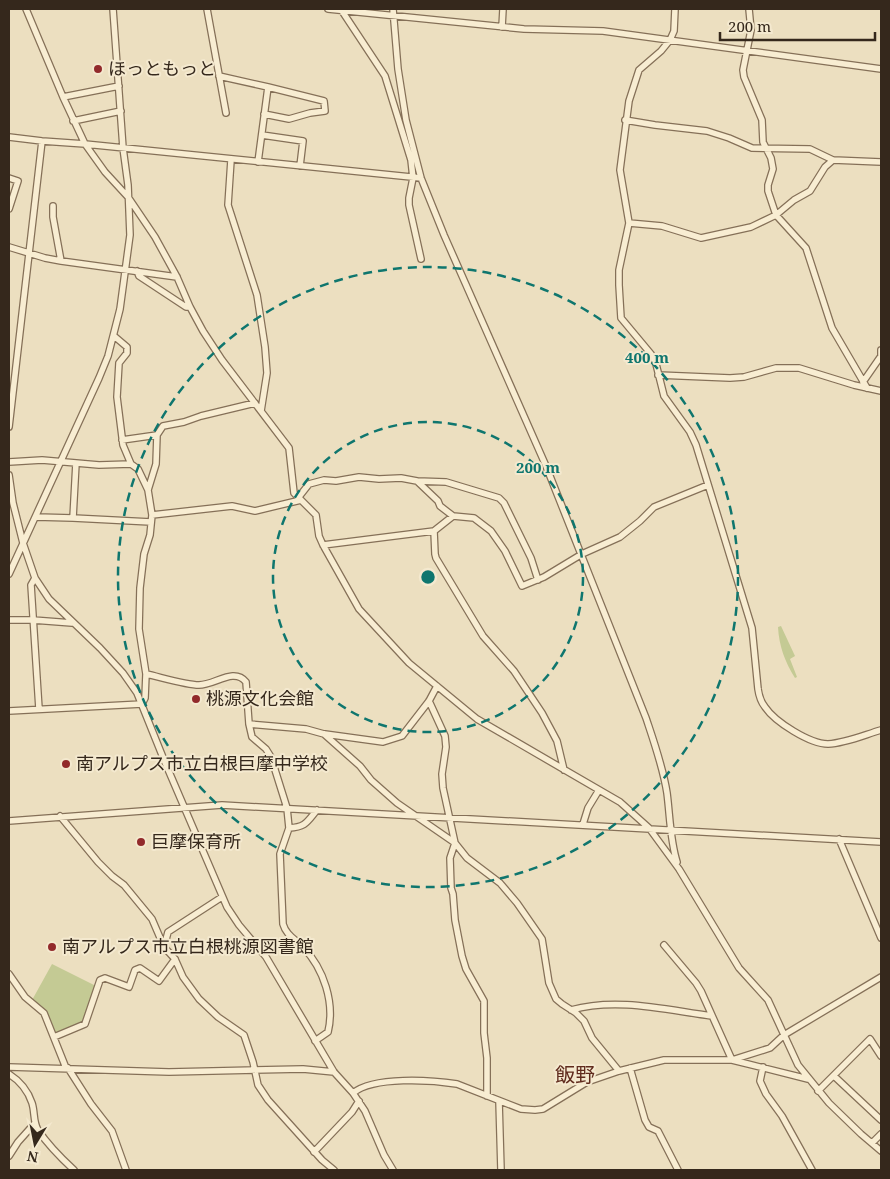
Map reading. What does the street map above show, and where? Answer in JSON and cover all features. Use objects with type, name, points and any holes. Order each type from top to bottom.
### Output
[{"type":"street","points":[[26,9],[63,97],[86,144],[102,167],[128,197],[155,237],[177,276],[203,331],[222,360],[289,448],[294,493],[316,514],[319,536],[323,545],[359,609],[410,664],[477,718],[620,802],[649,828],[679,869],[739,968],[768,1000],[798,1065],[808,1079],[843,1117],[881,1151]]},
{"type":"street","points":[[9,574],[99,378],[114,336],[120,309],[130,235],[128,185],[123,148],[113,9]]},
{"type":"street","points":[[207,9],[226,113]]},
{"type":"street","points":[[328,9],[524,30],[603,31],[881,69]]},
{"type":"street","points":[[393,9],[398,69],[406,120],[421,178],[444,235],[546,466],[646,718],[658,754],[667,792],[672,848],[679,869]]},
{"type":"street","points":[[502,27],[503,9]]},
{"type":"street","points":[[675,9],[674,31],[670,40],[661,51],[639,70],[628,101],[620,170],[629,222],[620,270],[621,318],[651,354],[664,396],[690,432],[696,444],[752,628],[758,689],[765,707],[773,716],[804,737],[820,743],[836,743],[881,730]]},
{"type":"street","points":[[749,9],[751,30],[743,70],[744,77],[762,120],[764,142],[771,158],[773,169],[768,184],[768,191],[776,215],[806,248],[832,328],[867,388]]},
{"type":"street","points":[[342,10],[385,76],[407,144],[411,160],[412,178],[409,206],[421,259]]},
{"type":"street","points":[[219,76],[324,101],[325,111],[289,119],[264,114]]},
{"type":"street","points":[[63,97],[119,86]]},
{"type":"street","points":[[258,162],[268,87]]},
{"type":"street","points":[[74,121],[121,111]]},
{"type":"street","points":[[625,120],[707,131],[752,148],[766,150],[810,149],[833,160],[881,162]]},
{"type":"street","points":[[262,135],[303,140],[300,166]]},
{"type":"street","points":[[9,137],[421,178]]},
{"type":"street","points":[[9,427],[42,141]]},
{"type":"street","points":[[231,160],[228,205],[257,295],[265,347],[266,373],[261,411]]},
{"type":"street","points":[[629,222],[662,226],[701,238],[751,227],[776,215],[794,200],[810,191],[833,160]]},
{"type":"street","points":[[9,178],[18,181],[9,209]]},
{"type":"street","points":[[53,206],[52,216],[61,261]]},
{"type":"street","points":[[9,247],[29,254],[61,261],[177,276]]},
{"type":"street","points":[[137,271],[139,276],[186,307],[190,307]]},
{"type":"street","points":[[114,336],[127,347],[127,353],[119,363],[117,397],[122,440],[131,464],[138,469],[148,490],[152,515],[150,535],[144,554],[140,588],[139,629],[146,674],[145,698],[142,704]]},
{"type":"street","points":[[863,382],[881,356],[881,350]]},
{"type":"street","points":[[658,375],[730,378],[744,377],[776,368],[799,368],[881,391]]},
{"type":"street","points":[[148,490],[156,464],[157,435],[163,426],[256,403]]},
{"type":"street","points":[[122,440],[157,435]]},
{"type":"street","points":[[9,462],[61,461],[99,465],[131,464]]},
{"type":"street","points":[[73,518],[76,463]]},
{"type":"street","points":[[9,475],[9,489],[23,543],[35,578],[49,599],[100,648],[123,674],[142,704],[222,897],[233,916],[280,977],[334,1072],[353,1092],[365,1111],[384,1155],[393,1170]]},
{"type":"street","points":[[152,515],[232,506],[254,511],[299,499],[309,484],[324,480],[336,481],[359,477],[446,482],[490,494],[499,498],[504,503],[530,558],[538,580]]},
{"type":"street","points":[[417,481],[438,501],[440,506],[454,516],[474,518],[491,531],[504,551],[522,586],[538,580],[582,554],[620,536],[640,521],[654,507],[708,485]]},
{"type":"street","points":[[323,545],[434,531],[454,516]]},
{"type":"street","points":[[36,517],[151,522]]},
{"type":"street","points":[[434,531],[436,558],[483,636],[514,671],[542,714],[557,741],[564,770]]},
{"type":"street","points":[[35,578],[32,585],[39,709]]},
{"type":"street","points":[[9,620],[72,623]]},
{"type":"street","points":[[146,674],[200,685],[234,675],[246,682],[249,724],[252,737],[266,749],[271,757],[287,808],[289,828],[280,854],[285,932],[304,948],[318,968],[328,994],[330,1010],[328,1032],[315,1041]]},
{"type":"street","points":[[249,724],[306,729],[324,734],[383,742],[402,736],[429,702],[437,686]]},
{"type":"street","points":[[429,702],[445,736],[446,747],[442,774],[455,843],[450,858],[451,888],[462,956],[466,969],[484,1001],[487,1096]]},
{"type":"street","points":[[9,711],[142,704]]},
{"type":"street","points":[[324,734],[360,766],[371,780],[413,815],[455,843],[467,858],[500,883],[517,903],[542,939],[549,983],[556,999],[584,1020],[592,1038],[619,1071]]},
{"type":"street","points":[[583,824],[588,808],[599,790]]},
{"type":"street","points":[[9,820],[222,805],[881,842]]},
{"type":"street","points":[[289,828],[300,827],[306,824],[317,810]]},
{"type":"street","points":[[60,816],[98,862],[124,886],[152,919],[164,947],[175,959],[184,977],[199,999],[218,1017],[244,1035],[258,1085],[268,1100],[314,1152],[334,1170]]},
{"type":"street","points":[[839,839],[881,938]]},
{"type":"street","points":[[164,947],[168,932],[222,897]]},
{"type":"street","points":[[664,945],[696,983],[732,1060]]},
{"type":"street","points":[[54,1037],[85,1024],[100,980],[105,978],[129,987],[135,970],[140,968],[159,981],[175,959]]},
{"type":"street","points":[[9,974],[25,997],[44,1013],[67,1068],[87,1099],[112,1130],[126,1170]]},
{"type":"street","points":[[732,1060],[770,1048],[784,1035],[881,977]]},
{"type":"street","points":[[571,1010],[586,1005],[618,1003],[712,1016]]},
{"type":"street","points":[[818,1091],[870,1039],[881,1056]]},
{"type":"street","points":[[353,1092],[363,1086],[408,1080],[457,1084],[528,1110],[544,1108],[587,1082],[619,1071],[664,1060],[732,1060],[808,1079]]},
{"type":"street","points":[[9,1067],[169,1072],[303,1069],[334,1072]]},
{"type":"street","points":[[763,1067],[760,1080],[766,1094],[782,1116],[812,1170]]},
{"type":"street","points":[[630,1068],[645,1120],[649,1127],[658,1131],[678,1170]]},
{"type":"street","points":[[9,1074],[21,1082],[28,1095],[37,1128],[74,1170]]},
{"type":"street","points":[[834,1076],[881,1120]]},
{"type":"street","points":[[314,1152],[352,1112],[358,1101]]},
{"type":"street","points":[[500,1101],[501,1170]]},
{"type":"street","points":[[9,1156],[35,1122]]},
{"type":"street","points":[[872,1143],[881,1134]]},
{"type":"green space","points":[[781,626],[795,656],[790,659],[797,677],[795,678],[785,660],[781,647],[778,627]]},
{"type":"green space","points":[[52,964],[98,987],[85,1024],[54,1037],[44,1013],[31,1002]]},
{"type":"place","name":"ほっともっと","points":[[98,69]]},
{"type":"place","name":"桃源文化会館","points":[[196,699]]},
{"type":"place","name":"南アルプス市立白根巨摩中学校","points":[[66,764]]},
{"type":"place","name":"巨摩保育所","points":[[141,842]]},
{"type":"place","name":"南アルプス市立白根桃源図書館","points":[[52,947]]},
{"type":"district","name":"飯野","points":[[575,1075]]}]
